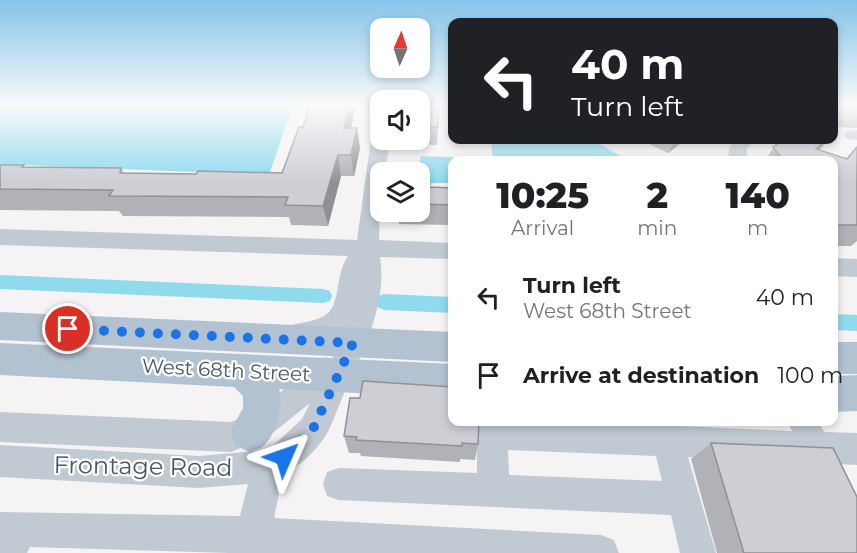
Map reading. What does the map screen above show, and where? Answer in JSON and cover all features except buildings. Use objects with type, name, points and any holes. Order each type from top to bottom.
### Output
[{"type":"main road","name":"West 68th Street","points":[[0,326],[272,339],[337,364],[448,380]]},
{"type":"main road","name":"West 68th Street","points":[[0,359],[242,371],[337,364],[448,348]]},
{"type":"main road","points":[[838,358],[857,358]]},
{"type":"main road","points":[[242,371],[258,383],[263,394],[262,410],[268,450]]},
{"type":"main road","points":[[838,394],[857,393]]},
{"type":"street","points":[[268,450],[313,429],[337,364],[362,317],[370,268],[367,248],[379,150]]},
{"type":"street","points":[[0,237],[448,251]]},
{"type":"street","points":[[272,339],[326,327],[337,321],[345,310],[352,268],[367,248]]},
{"type":"street","points":[[838,267],[857,268]]},
{"type":"street","points":[[251,543],[268,450],[280,411],[337,364]]},
{"type":"street","name":"Frontage Road","points":[[0,427],[215,438],[268,450]]},
{"type":"street","points":[[493,491],[492,428],[809,434],[857,449]]},
{"type":"street","points":[[0,456],[27,441],[59,430]]},
{"type":"street","points":[[664,431],[698,553]]},
{"type":"street","points":[[809,434],[834,486]]},
{"type":"street","name":"Frontage Road","points":[[0,461],[200,472],[230,471],[268,450]]},
{"type":"street","points":[[339,484],[683,499]]},
{"type":"street","points":[[9,537],[601,553]]},
{"type":"water","points":[[0,131],[284,131],[269,175],[0,164]]},
{"type":"water","points":[[491,144],[600,144],[620,156],[493,156]]},
{"type":"water","points":[[421,156],[448,157],[448,183],[430,183],[430,162],[420,162]]},
{"type":"waterway","points":[[0,282],[323,296]]},
{"type":"waterway","points":[[384,302],[448,305]]},
{"type":"waterway","points":[[838,322],[857,323]]},
{"type":"route","points":[[68,329],[353,343],[332,393],[313,429],[284,457]]}]
